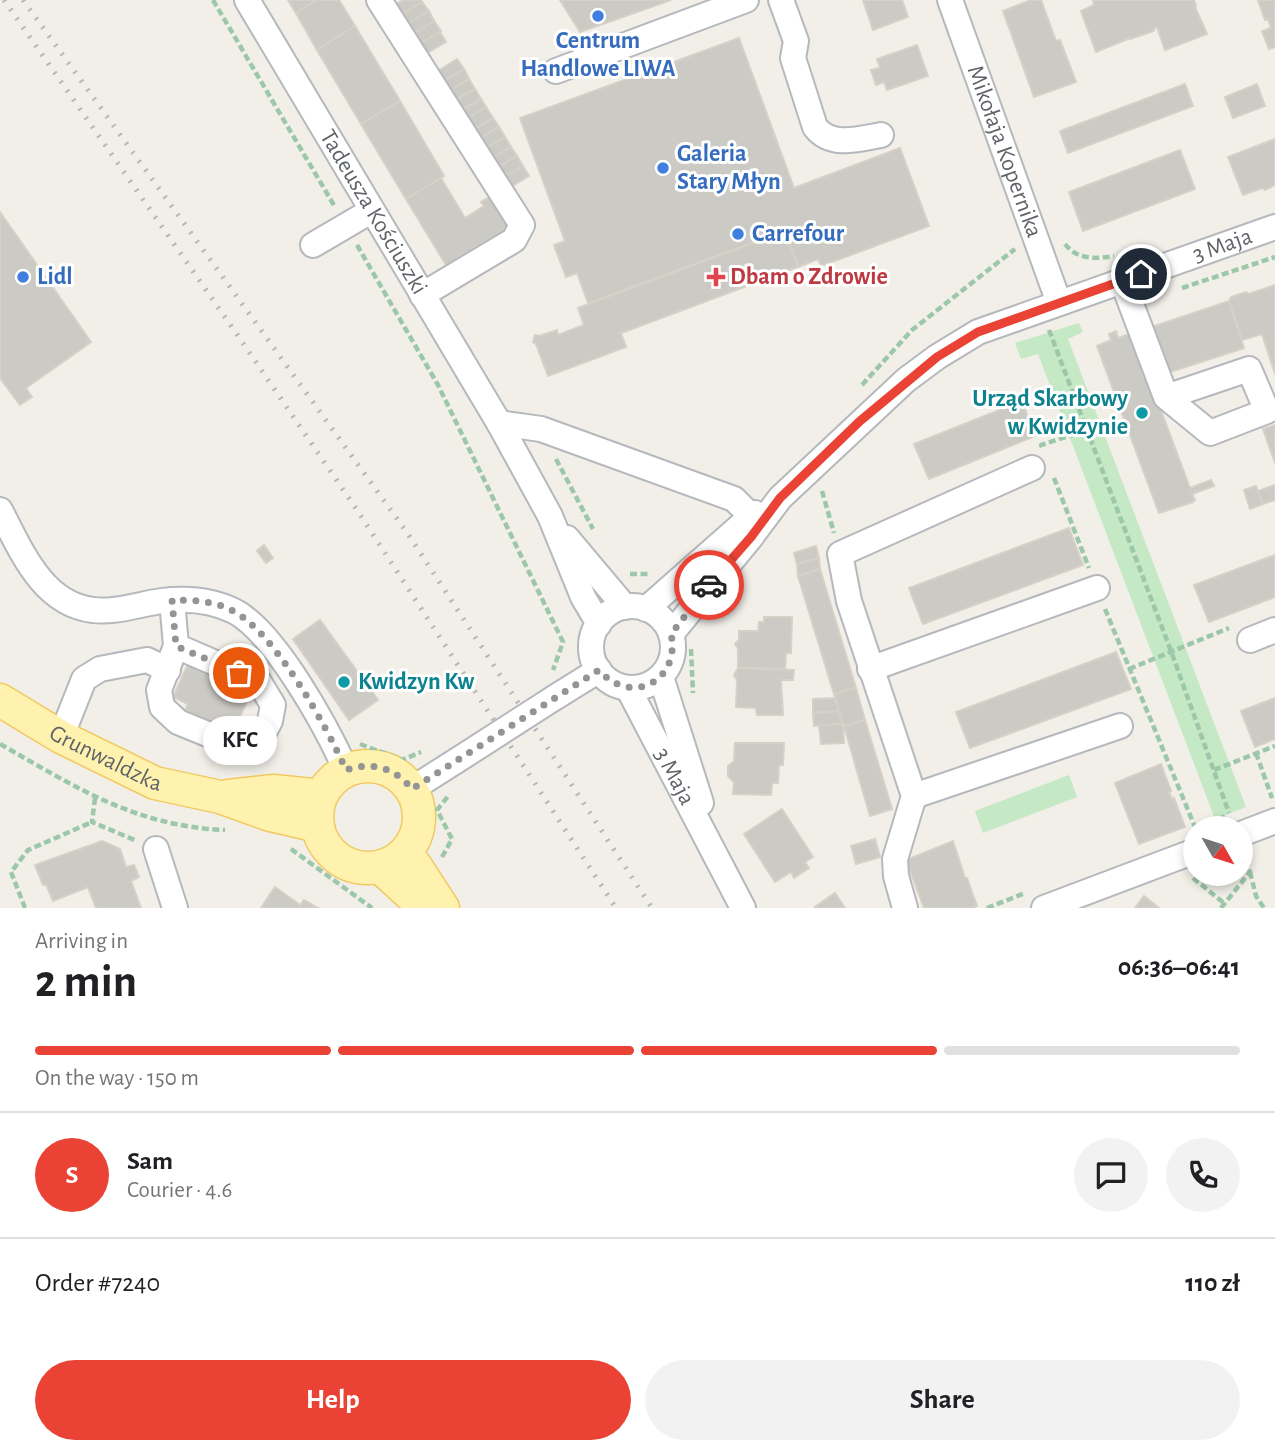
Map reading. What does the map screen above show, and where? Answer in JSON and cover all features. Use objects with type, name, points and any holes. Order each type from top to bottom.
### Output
[{"type":"main road","name":"Grunwaldzka","points":[[0,700],[61,737],[155,783],[220,797],[270,815],[319,811]]},
{"type":"main road","points":[[367,765],[387,769],[412,789],[417,802],[418,829],[413,842],[393,860],[364,868],[348,864],[333,855],[323,841],[319,811],[327,785],[346,770],[367,765]]},
{"type":"main road","points":[[393,860],[425,908]]},
{"type":"main road","points":[[393,860],[415,865],[443,908]]},
{"type":"street","name":"Tadeusza Kościuszki","points":[[247,0],[499,423],[550,516],[583,597],[599,624]]},
{"type":"street","points":[[379,0],[522,225],[514,240],[422,295]]},
{"type":"street","points":[[556,71],[746,0]]},
{"type":"street","points":[[781,0],[796,41],[793,58],[815,127],[822,135],[836,140],[850,141],[881,135]]},
{"type":"street","name":"Mikołaja Kopernika","points":[[950,0],[1059,314]]},
{"type":"street","points":[[313,245],[371,211]]},
{"type":"street","name":"3 Maja","points":[[671,634],[780,498],[860,421],[937,357],[978,332],[1059,314],[1122,281],[1275,227]]},
{"type":"street","points":[[1122,281],[1166,397],[1210,433],[1271,410],[1249,369],[1166,397]]},
{"type":"street","points":[[499,423],[541,429],[734,499],[751,516]]},
{"type":"street","points":[[905,908],[896,876],[895,859],[914,796],[849,601],[840,554],[1043,466]]},
{"type":"street","name":"3 Maja","points":[[636,608],[751,516],[780,498]]},
{"type":"street","points":[[0,510],[29,566],[61,600],[93,610],[172,600],[204,601],[235,611],[259,629],[289,670],[336,747],[346,770]]},
{"type":"street","name":"Tadeusza Kościuszki","points":[[550,516],[636,608]]},
{"type":"street","points":[[870,669],[1097,588]]},
{"type":"street","points":[[172,600],[176,646],[159,690],[162,707],[177,722],[244,749],[258,743],[270,721],[273,705],[259,682],[176,646]]},
{"type":"street","points":[[636,608],[665,623],[671,634],[672,657],[668,668],[661,677],[640,688],[628,688],[607,679],[592,656],[595,631],[611,613],[636,608]]},
{"type":"street","points":[[1250,640],[1275,630]]},
{"type":"street","points":[[61,737],[84,679],[100,669],[147,660],[167,670]]},
{"type":"street","points":[[412,789],[599,670]]},
{"type":"street","name":"3 Maja","points":[[661,677],[720,864]]},
{"type":"street","name":"3 Maja","points":[[628,688],[743,908]]},
{"type":"street","points":[[914,796],[1120,726]]},
{"type":"street","points":[[1253,823],[1274,809]]},
{"type":"street","points":[[156,849],[175,908]]},
{"type":"street","points":[[1044,908],[1071,904],[1183,856]]},
{"type":"path","points":[[213,0],[438,385],[552,618]]},
{"type":"path","points":[[1058,234],[1071,251],[1094,260],[1120,255]]},
{"type":"path","points":[[856,392],[912,330],[1015,249],[1012,239]]},
{"type":"path","points":[[1178,290],[1275,257]]},
{"type":"path","points":[[1040,332],[1049,329],[1059,314]]},
{"type":"path","points":[[1049,329],[1232,816]]},
{"type":"path","points":[[1087,429],[1041,445],[1043,466],[1097,588],[1190,816]]},
{"type":"path","points":[[821,488],[840,554]]},
{"type":"path","points":[[1129,668],[1229,628],[1250,640]]},
{"type":"path","points":[[0,744],[95,798],[139,816],[200,828],[227,830]]},
{"type":"path","points":[[1214,770],[1275,746]]},
{"type":"path","points":[[1255,753],[1274,809]]},
{"type":"path","points":[[92,822],[95,798]]},
{"type":"path","points":[[25,908],[11,872],[28,850],[92,822],[156,849]]},
{"type":"path","points":[[288,847],[372,908]]},
{"type":"path","points":[[1253,884],[1256,896],[1264,908]]},
{"type":"path","points":[[1202,886],[1223,906],[1239,886]]},
{"type":"green space","points":[[1079,323],[1083,332],[1068,339],[1246,807],[1223,816],[1214,816],[1038,354],[1021,359],[1015,343]]},
{"type":"green space","points":[[1069,775],[1077,797],[983,833],[975,811]]},
{"type":"building","points":[[288,0],[317,0],[296,13]]},
{"type":"building","points":[[317,0],[339,0],[355,26],[317,50],[296,13]]},
{"type":"building","points":[[403,0],[422,2],[403,14],[397,4]]},
{"type":"building","name":"Centrum Handlowe LIWA","points":[[560,0],[671,0],[580,32]]},
{"type":"building","points":[[863,0],[902,0],[908,17],[873,30]]},
{"type":"building","points":[[1031,0],[1041,0],[1056,41],[1060,40],[1076,82],[1034,97],[1003,11]]},
{"type":"building","points":[[1194,0],[1207,34],[1165,50],[1157,27],[1154,31],[1096,52],[1081,11],[1094,5],[1093,1]]},
{"type":"building","points":[[1258,0],[1275,0],[1275,47],[1269,49],[1262,31],[1271,28]]},
{"type":"building","points":[[422,2],[429,11],[409,23],[403,14]]},
{"type":"building","points":[[429,11],[434,21],[415,33],[409,23]]},
{"type":"building","points":[[434,21],[441,31],[421,43],[415,33]]},
{"type":"building","points":[[355,26],[400,101],[361,124],[317,50]]},
{"type":"building","points":[[440,32],[446,42],[427,53],[421,43]]},
{"type":"building","name":"Galeria Stary Młyn","points":[[739,38],[794,188],[900,148],[929,226],[821,266],[818,259],[798,267],[785,231],[588,303],[577,273],[566,277],[554,245],[565,241],[520,118]]},
{"type":"building","points":[[917,45],[928,76],[887,90],[884,82],[876,85],[871,70],[880,68],[877,59]]},
{"type":"building","points":[[457,59],[464,69],[444,81],[438,71]]},
{"type":"building","points":[[464,69],[469,79],[450,91],[444,81]]},
{"type":"building","points":[[469,79],[475,89],[455,100],[450,91]]},
{"type":"building","points":[[1185,84],[1193,106],[1068,153],[1060,131]]},
{"type":"building","points":[[1257,84],[1265,106],[1233,118],[1225,97]]},
{"type":"building","points":[[475,89],[481,99],[461,110],[455,100]]},
{"type":"building","points":[[481,99],[486,107],[467,119],[461,110]]},
{"type":"building","points":[[400,101],[444,176],[406,199],[361,124]]},
{"type":"building","points":[[486,107],[493,118],[473,130],[467,119]]},
{"type":"building","points":[[493,118],[499,127],[479,139],[473,130]]},
{"type":"building","points":[[499,127],[505,137],[485,149],[479,139]]},
{"type":"building","points":[[505,137],[511,147],[491,159],[485,149]]},
{"type":"building","points":[[1275,139],[1275,185],[1243,195],[1228,157]]},
{"type":"building","points":[[511,147],[517,156],[497,168],[491,159]]},
{"type":"building","points":[[1180,150],[1195,189],[1083,231],[1069,192]]},
{"type":"building","points":[[517,156],[523,166],[503,178],[497,168]]},
{"type":"building","points":[[523,166],[529,176],[509,188],[503,178]]},
{"type":"building","points":[[441,178],[465,218],[484,206],[481,202],[491,196],[509,227],[446,265],[406,199]]},
{"type":"building","name":"Lidl","points":[[0,212],[91,342],[26,388],[32,397],[20,405],[0,378]]},
{"type":"building","points":[[785,231],[798,267],[621,333],[626,347],[548,376],[533,342],[535,335],[557,330],[558,335],[584,325],[578,308]]},
{"type":"building","points":[[1275,285],[1275,374],[1262,334],[1242,340],[1229,301],[1231,297]]},
{"type":"building","points":[[1229,301],[1244,348],[1164,374],[1149,328]]},
{"type":"building","name":"Urząd Skarbowy w Kwidzynie","points":[[1116,331],[1118,338],[1132,333],[1190,488],[1211,480],[1214,486],[1192,494],[1195,500],[1193,502],[1159,513],[1097,346],[1111,340],[1109,334]]},
{"type":"building","points":[[1022,401],[1035,436],[929,479],[914,444]]},
{"type":"building","points":[[1275,425],[1275,463],[1263,429]]},
{"type":"building","points":[[1275,485],[1275,500],[1263,504],[1258,491]]},
{"type":"building","points":[[1256,486],[1263,504],[1250,509],[1244,490]]},
{"type":"building","points":[[1069,528],[1083,565],[923,624],[909,588]]},
{"type":"building","points":[[264,545],[273,558],[266,563],[257,551]]},
{"type":"building","points":[[816,546],[819,558],[797,564],[794,553]]},
{"type":"building","points":[[1275,555],[1275,597],[1209,622],[1194,585]]},
{"type":"building","points":[[819,558],[820,569],[798,576],[797,564]]},
{"type":"building","points":[[820,569],[856,688],[834,694],[798,576]]},
{"type":"building","points":[[764,617],[792,617],[791,653],[786,653],[785,669],[738,668],[738,649],[735,644],[739,640],[739,631],[758,631],[759,622],[764,622]]},
{"type":"building","name":"Kwidzyn Kw","points":[[320,620],[378,700],[349,720],[293,639]]},
{"type":"building","points":[[1116,652],[1131,689],[970,748],[956,712]]},
{"type":"building","points":[[189,662],[252,690],[233,732],[185,710],[188,704],[173,697]]},
{"type":"building","points":[[738,668],[794,670],[793,680],[781,680],[783,715],[757,715],[756,708],[736,707],[737,680],[734,675]]},
{"type":"building","points":[[856,688],[865,720],[844,726],[834,694]]},
{"type":"building","points":[[835,698],[839,711],[813,713],[813,699]]},
{"type":"building","points":[[1275,698],[1275,739],[1255,747],[1241,711]]},
{"type":"building","points":[[839,711],[843,724],[814,726],[813,713]]},
{"type":"building","points":[[865,720],[892,809],[870,816],[844,726]]},
{"type":"building","points":[[843,724],[844,743],[821,744],[819,725]]},
{"type":"building","points":[[735,743],[784,743],[783,765],[779,765],[778,783],[772,783],[771,795],[733,794],[734,782],[728,776],[728,766],[734,761]]},
{"type":"building","points":[[1161,764],[1183,828],[1139,844],[1115,783]]},
{"type":"building","points":[[782,809],[813,857],[805,862],[809,868],[794,878],[791,872],[775,882],[744,834]]},
{"type":"building","points":[[875,839],[880,857],[856,864],[851,846]]},
{"type":"building","points":[[102,841],[120,849],[126,867],[134,865],[139,877],[131,881],[141,908],[96,908],[88,887],[53,901],[46,884],[43,885],[35,865]]},
{"type":"building","points":[[953,841],[977,906],[924,908],[906,860]]},
{"type":"building","points":[[275,887],[300,905],[304,900],[318,908],[261,908]]},
{"type":"building","points":[[835,893],[845,908],[815,907]]},
{"type":"building","points":[[1144,896],[1159,908],[1135,908]]},
{"type":"railway","points":[[4,0],[357,510],[616,908]]},
{"type":"railway","points":[[23,0],[408,534],[652,908]]},
{"type":"way so far","points":[[239,673],[176,646],[172,600],[204,601],[235,611],[259,629],[282,659],[336,747],[346,770],[367,765],[377,766],[397,774],[412,789],[599,670],[607,679],[628,688],[651,684],[668,668],[672,657],[671,634],[709,585]]},
{"type":"place","name":"Centrum Handlowe LIWA","points":[[598,16]]},
{"type":"place","name":"Galeria Stary Młyn","points":[[663,168]]},
{"type":"place","name":"Carrefour","points":[[738,234]]},
{"type":"place","name":"Lidl","points":[[23,277]]},
{"type":"place","name":"Dbam o Zdrowie","points":[[716,277]]},
{"type":"place","name":"Urząd Skarbowy w Kwidzynie","points":[[1142,413]]},
{"type":"place","name":"KFC","points":[[239,673]]},
{"type":"place","name":"Kwidzyn Kw","points":[[344,682]]},
{"type":"route","points":[[709,585],[751,537],[780,498],[860,421],[906,380],[937,357],[978,332],[1141,274]]}]
